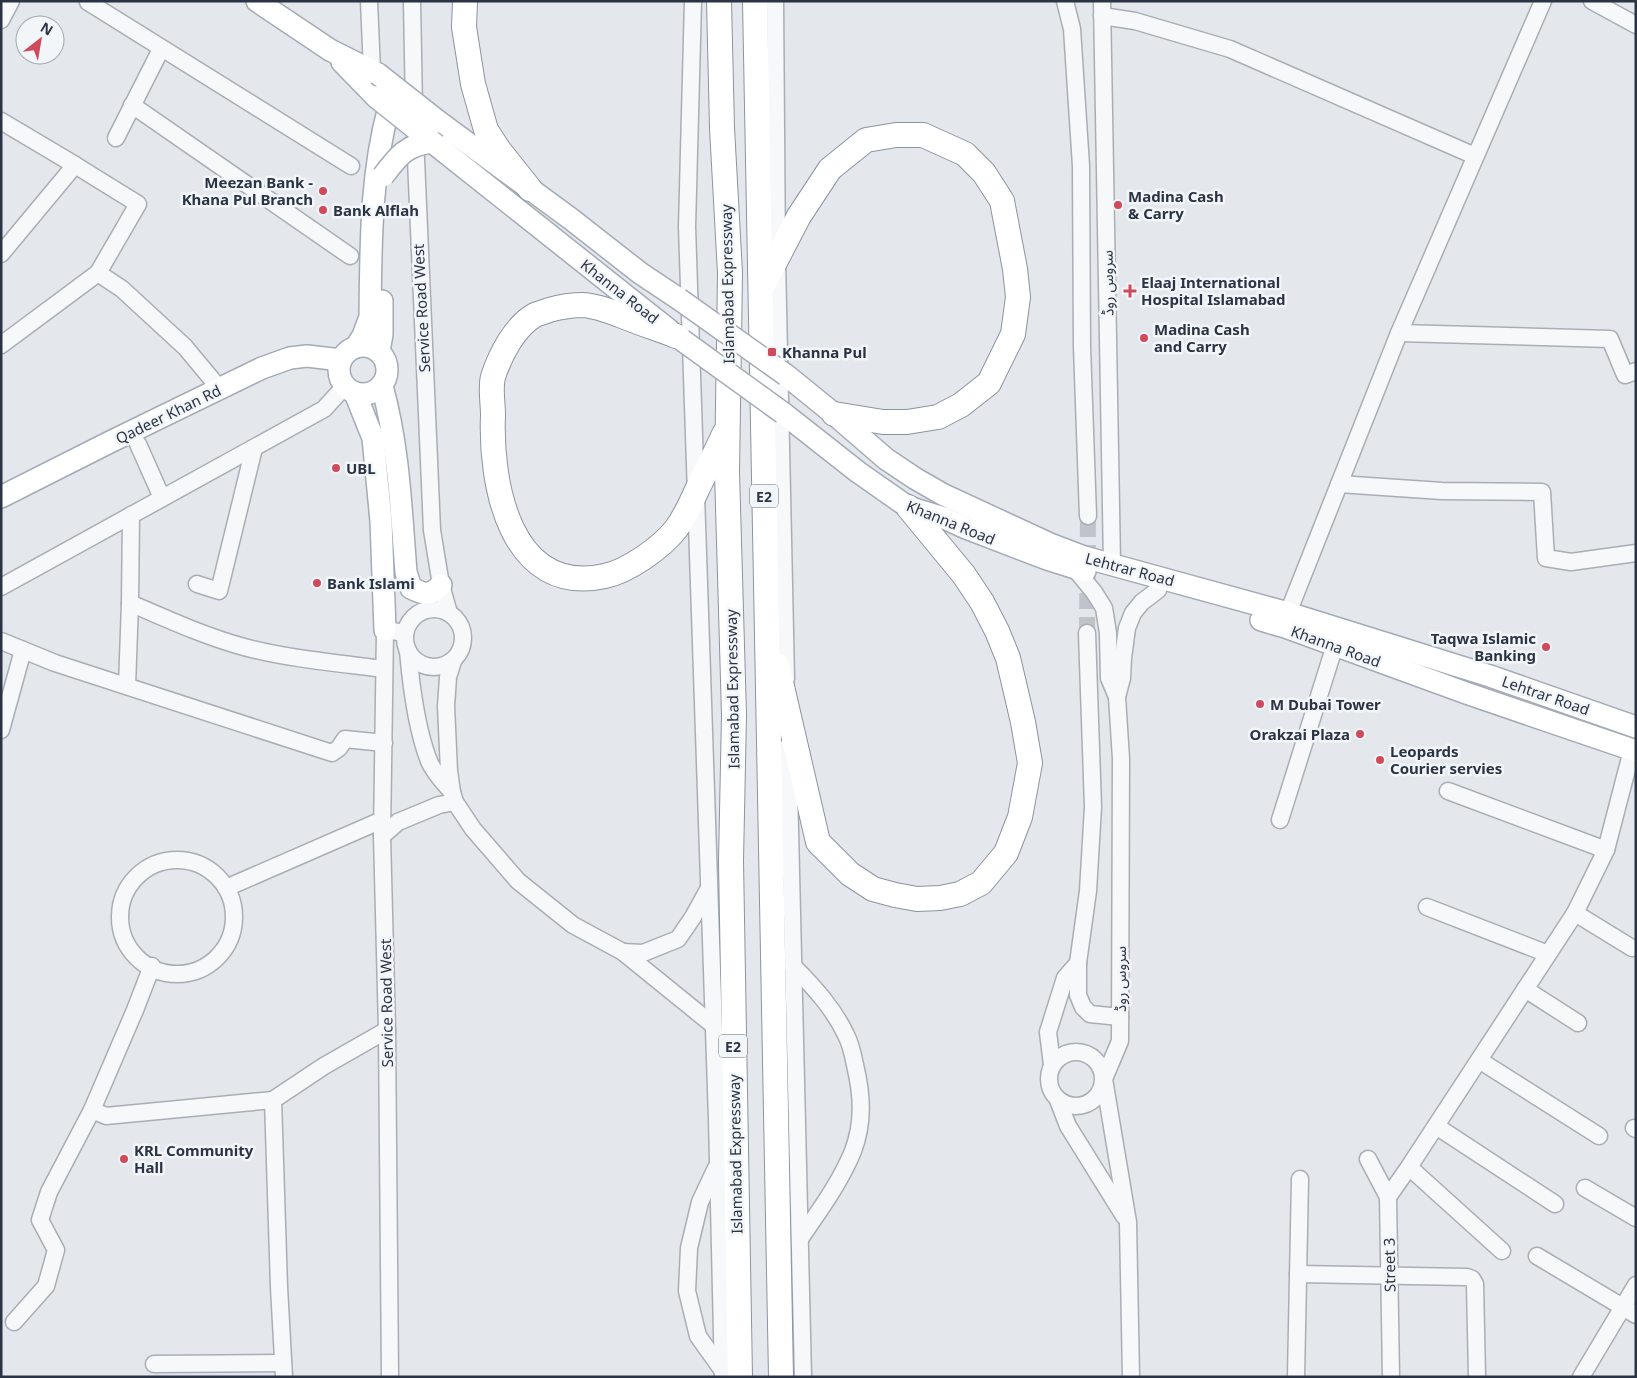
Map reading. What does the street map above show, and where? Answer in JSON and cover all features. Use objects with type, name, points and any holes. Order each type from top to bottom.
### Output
[{"type":"highway","points":[[464,1],[464,27],[473,84],[486,130],[499,150],[530,189]]},
{"type":"highway","name":"Islamabad Expressway","points":[[719,1],[722,128],[730,273],[727,472],[734,715],[730,861],[729,1375]]},
{"type":"highway","name":"E2","points":[[755,1],[766,609],[799,1376]]},
{"type":"highway","points":[[760,290],[799,216],[830,168],[866,140],[896,135],[923,135],[965,154],[984,173],[1002,201],[1015,269],[1018,297],[1013,334],[989,382],[960,405],[938,417],[908,422],[883,422],[834,414]]},
{"type":"highway","points":[[679,338],[603,309],[585,305],[570,305],[535,314],[522,324],[508,344],[493,378],[493,453],[498,492],[515,536],[526,552],[550,572],[571,577],[594,578],[614,574],[632,565],[662,543],[675,530],[686,514],[728,427]]},
{"type":"highway","points":[[766,609],[786,708],[818,842],[850,874],[873,889],[887,893],[917,899],[940,898],[960,894],[981,883],[1006,853],[1020,817],[1030,763],[1023,722],[1008,658],[982,602],[964,575],[908,507]]},
{"type":"main road","name":"Khanna Road","points":[[257,1],[330,50],[375,72],[436,136],[679,338],[783,413],[858,472],[908,507],[944,518],[984,535],[1074,568],[1119,578],[1285,627],[1466,693],[1634,750]]},
{"type":"main road","name":"Khanna Road","points":[[330,50],[382,102],[436,136],[530,189],[640,273],[679,299]]},
{"type":"main road","points":[[382,102],[381,136],[374,177],[370,317],[348,372],[372,438],[395,631]]},
{"type":"main road","points":[[379,352],[382,334],[383,176],[406,149],[436,136]]},
{"type":"main road","name":"Lehtrar Road","points":[[679,299],[786,375],[886,459],[916,479],[944,495],[1050,544],[1084,557],[1288,613],[1490,676],[1636,727]]},
{"type":"main road","points":[[364,346],[379,352],[387,365],[386,379],[382,386],[370,393],[348,372],[364,346]]},
{"type":"main road","name":"Qadeer Khan Rd","points":[[3,497],[262,368],[290,358],[307,356],[348,372]]},
{"type":"main road","name":"Qadeer Khan Rd","points":[[3,497],[138,444],[270,379],[298,371],[348,372]]},
{"type":"main road","points":[[382,386],[392,425],[398,471],[406,572],[411,588],[420,592],[427,594],[434,592],[442,585]]},
{"type":"street","points":[[1,20],[11,1]]},
{"type":"street","points":[[369,1],[375,72]]},
{"type":"street","name":"Service Road West","points":[[412,1],[416,192],[432,530],[449,613]]},
{"type":"street","points":[[693,1],[687,227],[718,1163],[729,1375]]},
{"type":"street","points":[[775,1],[777,260],[786,708],[800,1239],[799,1376]]},
{"type":"street","points":[[1065,1],[1072,29],[1080,166],[1082,347],[1088,516]]},
{"type":"street","points":[[1288,613],[1399,333],[1543,1]]},
{"type":"street","points":[[1592,1],[1636,24]]},
{"type":"street","points":[[88,2],[350,166]]},
{"type":"street","points":[[1102,9],[1135,21],[1230,49],[1475,156]]},
{"type":"street","name":"سروس روڈ","points":[[1102,9],[1112,564]]},
{"type":"street","points":[[116,138],[161,49]]},
{"type":"street","points":[[132,105],[350,256]]},
{"type":"street","points":[[1,121],[138,204],[98,273],[1,346]]},
{"type":"street","points":[[1,254],[75,165]]},
{"type":"street","points":[[98,273],[122,289],[186,347],[220,389]]},
{"type":"street","points":[[1399,333],[1610,339],[1625,376],[1636,371]]},
{"type":"street","points":[[1,587],[324,409],[348,372]]},
{"type":"street","points":[[138,444],[162,498]]},
{"type":"street","points":[[197,584],[219,591],[254,448]]},
{"type":"street","points":[[1339,484],[1442,491],[1542,492],[1546,558],[1571,562],[1636,552]]},
{"type":"street","points":[[127,686],[131,515]]},
{"type":"street","points":[[1074,568],[1094,592],[1104,608],[1108,633],[1109,678],[1117,697]]},
{"type":"street","name":"سروس روڈ","points":[[1104,1079],[1120,1041],[1121,759],[1117,697],[1122,678],[1128,628],[1133,613],[1142,602],[1158,590]]},
{"type":"street","points":[[130,603],[191,630],[244,647],[305,659],[384,669]]},
{"type":"street","points":[[440,610],[449,613],[456,619],[461,627],[463,646],[459,654],[445,666],[428,667],[419,664],[412,658],[405,642],[395,631],[408,624],[414,616],[422,611],[440,610]]},
{"type":"street","name":"Service Road West","points":[[390,1377],[387,1030],[388,826],[384,743],[384,669],[395,631]]},
{"type":"street","points":[[1087,634],[1092,807],[1088,891],[1078,964],[1078,996],[1083,1007],[1090,1014],[1120,1017]]},
{"type":"street","points":[[1,641],[55,663],[332,753],[339,748],[345,739],[384,743]]},
{"type":"street","points":[[1280,820],[1335,645]]},
{"type":"street","points":[[1,730],[23,650]]},
{"type":"street","points":[[408,651],[410,677],[418,720],[430,761],[449,800],[518,881],[574,925],[623,952],[713,1025]]},
{"type":"street","points":[[449,800],[446,706],[448,677],[452,661]]},
{"type":"street","points":[[1388,1197],[1409,1168],[1575,913],[1606,850],[1634,750]]},
{"type":"street","points":[[1448,791],[1606,850]]},
{"type":"street","points":[[226,888],[388,826],[449,800]]},
{"type":"street","points":[[169,860],[191,861],[212,871],[226,888],[234,909],[233,932],[223,951],[206,966],[185,974],[163,972],[152,966],[142,963],[127,946],[120,925],[121,902],[131,882],[148,867],[169,860]]},
{"type":"street","points":[[623,952],[643,953],[678,939],[709,888]]},
{"type":"street","points":[[1427,907],[1548,954]]},
{"type":"street","points":[[1575,913],[1632,948]]},
{"type":"street","points":[[1078,964],[1065,978],[1048,1032],[1052,1065],[1048,1078],[1051,1090],[1058,1100],[1068,1126],[1128,1222]]},
{"type":"street","points":[[14,1322],[46,1286],[56,1250],[40,1220],[49,1192],[92,1110],[152,966]]},
{"type":"street","points":[[793,966],[813,986],[830,1008],[847,1036],[862,1097],[861,1121],[853,1150],[838,1181],[800,1239]]},
{"type":"street","points":[[1525,989],[1578,1023]]},
{"type":"street","points":[[92,1110],[106,1116],[273,1100],[324,1066],[387,1030]]},
{"type":"street","points":[[1052,1065],[1060,1057],[1071,1052],[1083,1052],[1094,1058],[1101,1067],[1128,1222],[1131,1377]]},
{"type":"street","points":[[1479,1060],[1599,1136]]},
{"type":"street","points":[[1058,1100],[1070,1106],[1082,1106],[1093,1101],[1101,1091],[1104,1079]]},
{"type":"street","points":[[154,1364],[283,1370],[273,1100]]},
{"type":"street","points":[[1436,1126],[1555,1204]]},
{"type":"street","name":"Street 3","points":[[1368,1158],[1388,1197],[1391,1377]]},
{"type":"street","points":[[718,1163],[700,1202],[689,1248],[687,1291],[698,1336],[729,1375]]},
{"type":"street","points":[[1409,1168],[1502,1251]]},
{"type":"street","points":[[1296,1377],[1300,1178]]},
{"type":"street","points":[[1585,1188],[1636,1218]]},
{"type":"street","points":[[1537,1256],[1629,1312]]},
{"type":"street","points":[[1298,1274],[1467,1277],[1472,1279],[1475,1284],[1477,1377]]},
{"type":"street","points":[[1582,1377],[1629,1312],[1636,1285]]},
{"type":"tunnel","points":[[1087,633],[1088,516]]},
{"type":"place","name":"Meezan Bank - Khana Pul Branch","points":[[323,191]]},
{"type":"place","name":"Madina Cash & Carry","points":[[1118,205]]},
{"type":"place","name":"Bank Alflah","points":[[323,210]]},
{"type":"place","name":"Elaaj International Hospital Islamabad","points":[[1130,291]]},
{"type":"place","name":"Madina Cash and Carry","points":[[1144,338]]},
{"type":"place","name":"Khanna Pul","points":[[772,352]]},
{"type":"place","name":"UBL","points":[[336,468]]},
{"type":"place","name":"Bank Islami","points":[[317,583]]},
{"type":"place","name":"Taqwa Islamic Banking","points":[[1546,647]]},
{"type":"place","name":"M Dubai Tower","points":[[1260,704]]},
{"type":"place","name":"Orakzai Plaza","points":[[1360,734]]},
{"type":"place","name":"Leopards Courier servies","points":[[1380,760]]},
{"type":"place","name":"KRL Community Hall","points":[[124,1159]]}]
